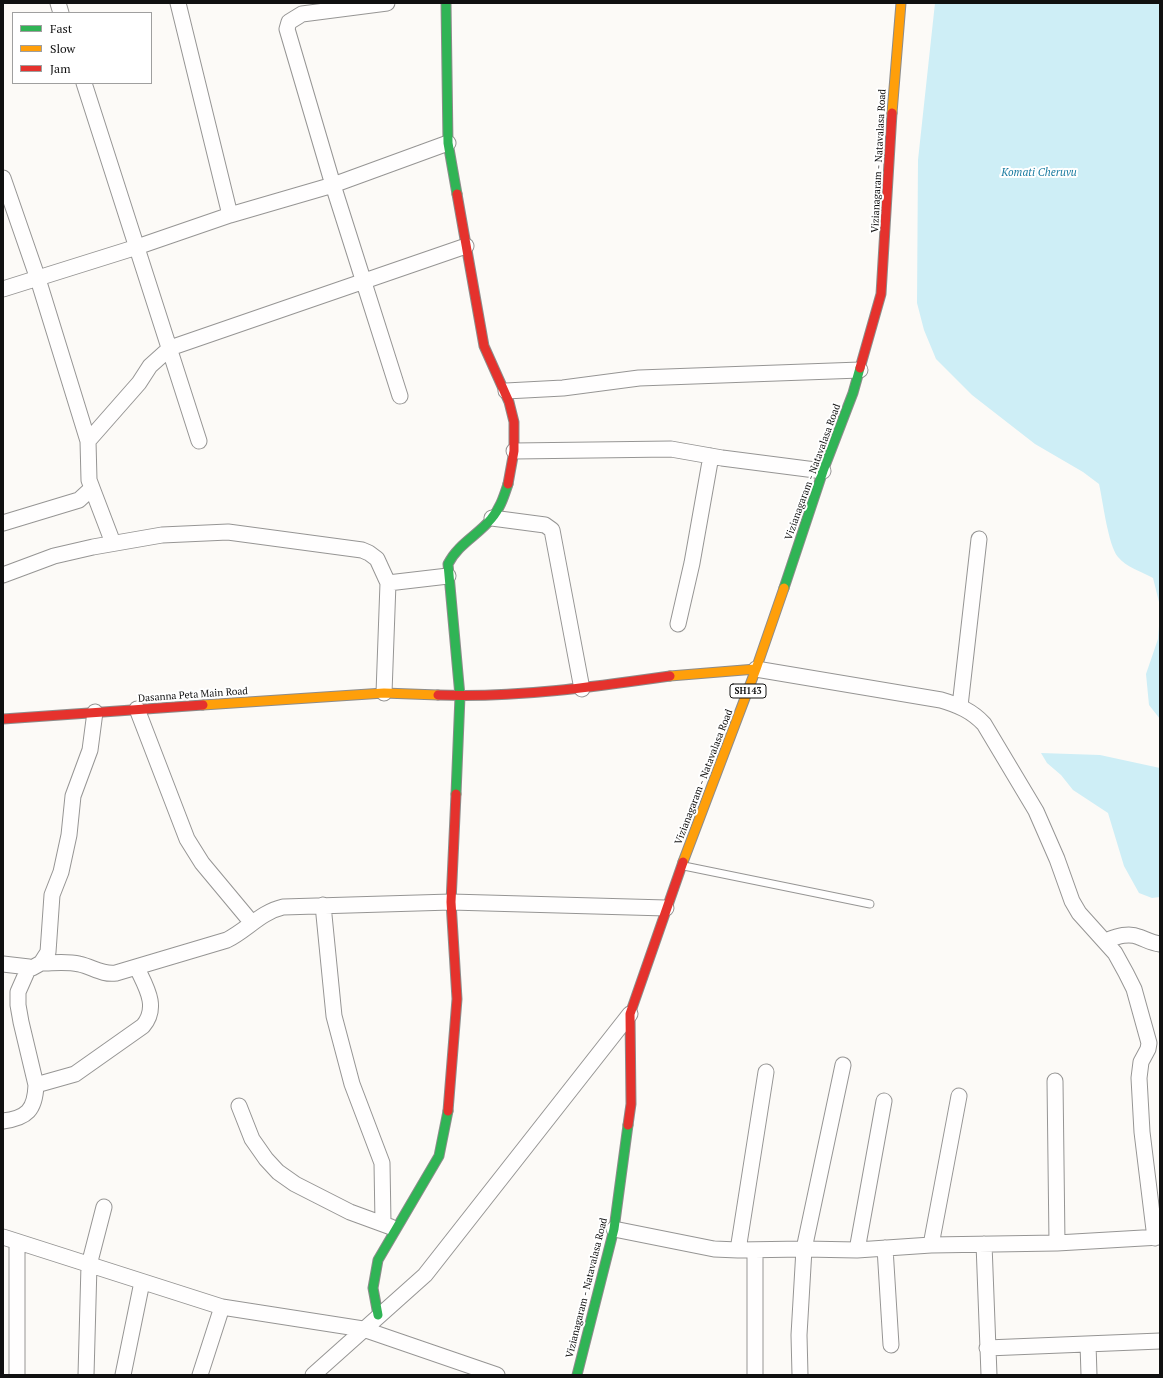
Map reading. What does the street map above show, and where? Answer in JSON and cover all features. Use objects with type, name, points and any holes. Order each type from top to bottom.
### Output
[{"type":"street","points":[[178,3],[230,215]]},
{"type":"street","points":[[387,3],[302,14],[289,22],[287,29],[333,185],[400,396]]},
{"type":"street","points":[[378,1315],[373,1292],[372,1278],[389,1226],[439,1156],[444,1138],[449,1104],[457,999],[451,902],[460,696],[448,564],[451,557],[460,547],[492,518],[502,503],[514,451],[514,420],[506,391],[484,346],[448,142],[446,3]]},
{"type":"street","name":"Vizianagaram - Natavalasa Road","points":[[577,1375],[614,1229],[632,1104],[630,1014],[666,908],[756,669],[823,471],[853,393],[881,294],[893,99],[901,3]]},
{"type":"street","points":[[84,84],[200,441]]},
{"type":"street","points":[[3,289],[137,248],[230,215],[333,185],[448,142]]},
{"type":"street","points":[[3,178],[38,279],[88,441],[89,480],[113,543]]},
{"type":"street","points":[[88,441],[139,383],[150,366],[170,348],[363,280],[466,246]]},
{"type":"street","points":[[506,391],[564,388],[638,378],[860,370]]},
{"type":"street","points":[[514,451],[671,449],[823,471]]},
{"type":"street","points":[[678,624],[692,563],[711,456]]},
{"type":"street","points":[[3,523],[79,500],[92,488]]},
{"type":"street","points":[[492,518],[545,524],[552,530],[582,689]]},
{"type":"street","points":[[3,575],[54,556],[113,543],[162,535],[228,532],[362,550],[377,559],[388,583],[384,693]]},
{"type":"street","points":[[960,706],[979,539]]},
{"type":"street","points":[[388,583],[448,576]]},
{"type":"street","points":[[614,1229],[714,1249],[738,1250],[857,1250],[931,1245],[1057,1243],[1157,1238],[1142,1132],[1139,1078],[1141,1062],[1148,1049],[1148,1037],[1134,989],[1115,953],[1079,913],[1072,901],[1054,852],[1036,812],[990,733],[975,714],[960,706],[941,700],[756,669]]},
{"type":"street","name":"Dasanna Peta Main Road","points":[[3,718],[384,693],[460,696],[582,689],[685,674],[756,669]]},
{"type":"street","points":[[137,709],[187,839],[202,863],[252,923]]},
{"type":"street","points":[[3,1121],[20,1118],[26,1114],[33,1105],[36,1085],[21,1022],[18,1005],[18,992],[35,965],[44,959],[49,945],[52,895],[61,872],[69,835],[73,796],[90,750],[95,712]]},
{"type":"street","points":[[3,964],[35,965],[70,962],[109,974],[137,968],[227,940],[265,913],[274,910],[323,905],[451,902],[666,908]]},
{"type":"street","points":[[323,905],[334,1016],[352,1084],[382,1163],[389,1226]]},
{"type":"street","points":[[1105,941],[1121,936],[1132,935],[1150,943],[1160,944]]},
{"type":"street","points":[[36,1085],[75,1074],[143,1026],[149,1019],[151,1003],[148,990],[137,968]]},
{"type":"street","points":[[313,1375],[378,1315],[425,1275],[630,1014]]},
{"type":"street","points":[[800,1375],[800,1336],[804,1249],[843,1065]]},
{"type":"street","points":[[738,1250],[766,1072]]},
{"type":"street","points":[[1055,1081],[1057,1243]]},
{"type":"street","points":[[931,1245],[959,1096]]},
{"type":"street","points":[[857,1250],[884,1101]]},
{"type":"street","points":[[239,1106],[252,1139],[266,1159],[278,1172],[294,1184],[350,1212],[389,1226]]},
{"type":"street","points":[[86,1375],[89,1265],[104,1207]]},
{"type":"street","points":[[3,1237],[222,1307],[363,1329],[474,1372],[497,1375]]},
{"type":"street","points":[[17,1242],[17,1375]]},
{"type":"street","points":[[984,1244],[989,1375]]},
{"type":"street","points":[[885,1248],[891,1345]]},
{"type":"street","points":[[755,1250],[755,1375]]},
{"type":"street","points":[[123,1375],[142,1282]]},
{"type":"street","points":[[200,1375],[222,1307]]},
{"type":"street","points":[[987,1348],[1160,1341]]},
{"type":"street","points":[[1088,1344],[1090,1375]]},
{"type":"lane","points":[[682,866],[870,904]]},
{"type":"water","name":"Komati Cheruvu","points":[[935,3],[1160,3],[1160,606],[1153,578],[1125,564],[1114,551],[1099,484],[1083,472],[1035,444],[972,395],[936,359],[924,330],[917,303],[918,160]]},
{"type":"water","points":[[1160,613],[1160,719],[1149,705],[1146,674],[1158,639]]},
{"type":"water","points":[[1041,753],[1100,755],[1160,768],[1160,897],[1152,898],[1139,893],[1124,866],[1108,813],[1073,790],[1061,775],[1047,763]]},
{"type":"traffic: fast","points":[[446,3],[448,143],[457,194]]},
{"type":"traffic: fast","points":[[784,588],[823,471],[853,393],[860,368]]},
{"type":"traffic: fast","points":[[456,794],[460,696],[448,564],[457,551],[486,525],[494,515],[508,484]]},
{"type":"traffic: fast","points":[[378,1315],[373,1288],[378,1260],[439,1156],[448,1111]]},
{"type":"traffic: fast","points":[[577,1375],[614,1229],[628,1125]]},
{"type":"traffic: slow","points":[[892,113],[901,3]]},
{"type":"traffic: slow","points":[[683,862],[756,669],[784,588]]},
{"type":"traffic: slow","points":[[670,676],[756,669]]},
{"type":"traffic: slow","points":[[203,705],[384,693],[438,695]]},
{"type":"traffic: jam","points":[[860,368],[881,294],[892,113]]},
{"type":"traffic: jam","points":[[457,194],[484,346],[509,402],[514,422],[514,451],[508,484]]},
{"type":"traffic: jam","points":[[438,695],[496,695],[554,691],[670,676]]},
{"type":"traffic: jam","points":[[3,719],[203,705]]},
{"type":"traffic: jam","points":[[448,1111],[457,999],[451,902],[456,794]]},
{"type":"traffic: jam","points":[[628,1125],[631,1104],[630,1014],[683,862]]}]
